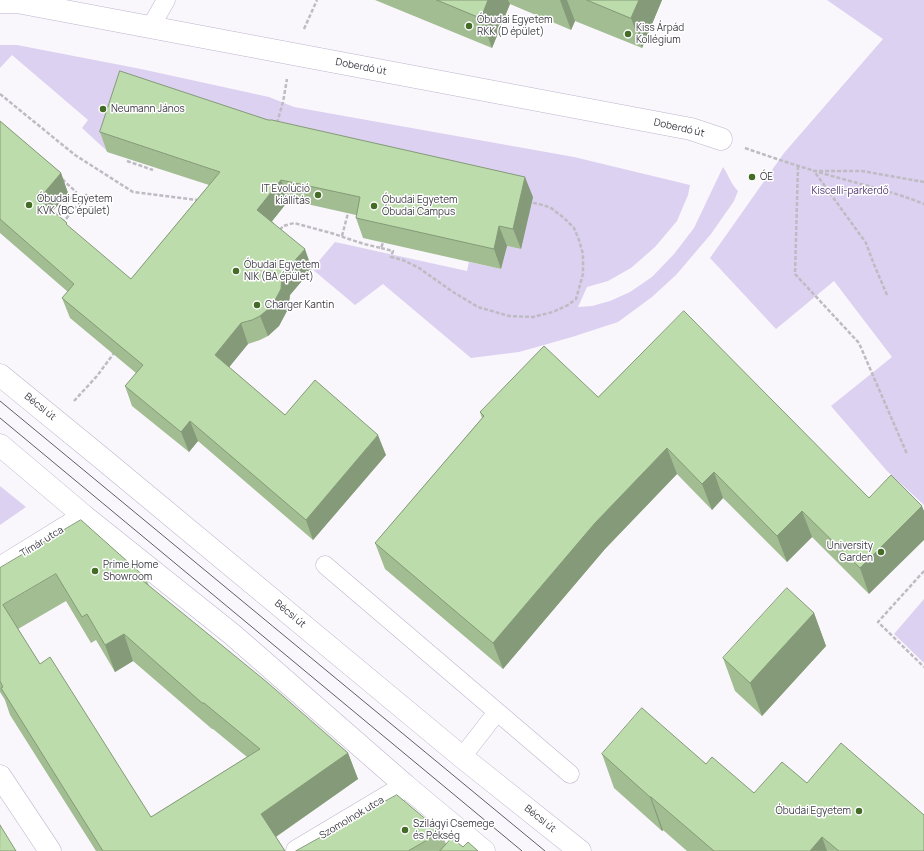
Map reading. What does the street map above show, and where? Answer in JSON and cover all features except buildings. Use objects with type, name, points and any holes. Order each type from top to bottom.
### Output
[{"type":"main road","name":"Doberdó út","points":[[0,2],[17,2],[691,129],[721,139]]},
{"type":"main road","name":"Bécsi út","points":[[0,375],[462,757],[580,851]]},
{"type":"main road","points":[[0,445],[84,516],[233,635],[406,786],[484,851]]},
{"type":"main road","name":"Tímár utca","points":[[0,568],[84,516]]},
{"type":"main road","points":[[0,776],[50,851]]},
{"type":"main road","name":"Szomolnok utca","points":[[297,851],[406,786]]},
{"type":"lane","points":[[150,28],[166,0]]},
{"type":"lane","points":[[325,565],[570,774]]},
{"type":"lane","points":[[462,757],[497,712]]},
{"type":"path","points":[[0,94],[75,155],[133,192],[203,201]]},
{"type":"path","points":[[276,125],[283,102]]},
{"type":"path","points":[[721,139],[782,161],[907,197],[924,204]]},
{"type":"path","points":[[127,161],[153,170]]},
{"type":"path","points":[[798,166],[795,274],[859,343],[907,454]]},
{"type":"path","points":[[814,171],[862,171],[924,182]]},
{"type":"path","points":[[814,171],[866,243],[872,262],[887,295]]},
{"type":"path","points":[[49,216],[53,219],[76,192],[60,177]]},
{"type":"path","points":[[58,224],[66,220],[87,194]]},
{"type":"path","points":[[279,232],[283,226],[294,223],[393,251],[391,257],[403,260],[419,268],[453,292],[478,307],[509,316],[533,317],[553,312],[568,305],[576,299],[583,274],[583,254],[574,228],[564,218],[551,208],[522,201]]},
{"type":"path","points":[[342,236],[348,214]]},
{"type":"path","points":[[381,248],[385,236]]},
{"type":"path","points":[[53,418],[66,410],[97,376],[118,348]]},
{"type":"path","points":[[924,571],[878,622],[924,667]]},
{"type":"green space","name":"Kiscelli-parkerdő","points":[[827,0],[924,0],[924,505],[887,471],[831,406],[892,357],[834,281],[776,329],[710,258],[784,153],[883,39]]},
{"type":"green space","points":[[0,45],[17,45],[141,69],[269,97],[294,107],[574,157],[690,185],[688,195],[677,221],[655,247],[631,268],[608,281],[587,287],[578,307],[592,306],[610,301],[630,292],[652,277],[674,254],[694,228],[723,167],[738,191],[734,201],[711,234],[676,275],[652,297],[618,322],[519,352],[471,358],[383,284],[355,305],[312,269],[335,242],[467,271],[469,262],[501,269],[507,246],[521,249],[127,92],[107,151],[82,128],[88,120],[12,55],[0,68]]},
{"type":"green space","points":[[0,486],[26,507],[0,525]]},
{"type":"green space","points":[[924,599],[924,663],[894,634]]},
{"type":"tram line","points":[[0,401],[545,851]]},
{"type":"tram line","points":[[0,418],[522,851]]},
{"type":"place","name":"Óbudai Egyetem RKK (D épület)","points":[[469,26]]},
{"type":"place","name":"Kiss Árpád Kollégium","points":[[628,34]]},
{"type":"place","name":"Neumann János","points":[[103,109]]},
{"type":"place","name":"ÓE","points":[[752,177]]},
{"type":"place","name":"IT Evolúció kiállítás","points":[[318,195]]},
{"type":"place","name":"Óbudai Egyetem KVK (BC épület)","points":[[29,205]]},
{"type":"place","name":"Óbudai Egyetem Óbudai Campus","points":[[374,206]]},
{"type":"place","name":"Óbudai Egyetem NIK (BA épület)","points":[[236,271]]},
{"type":"place","name":"Charger Kantin","points":[[257,305]]},
{"type":"place","name":"University Garden","points":[[881,552]]},
{"type":"place","name":"Prime Home Showroom","points":[[95,571]]},
{"type":"place","name":"Óbudai Egyetem","points":[[859,811]]},
{"type":"place","name":"Szilágyi Csemege és Pékség","points":[[405,830]]}]
